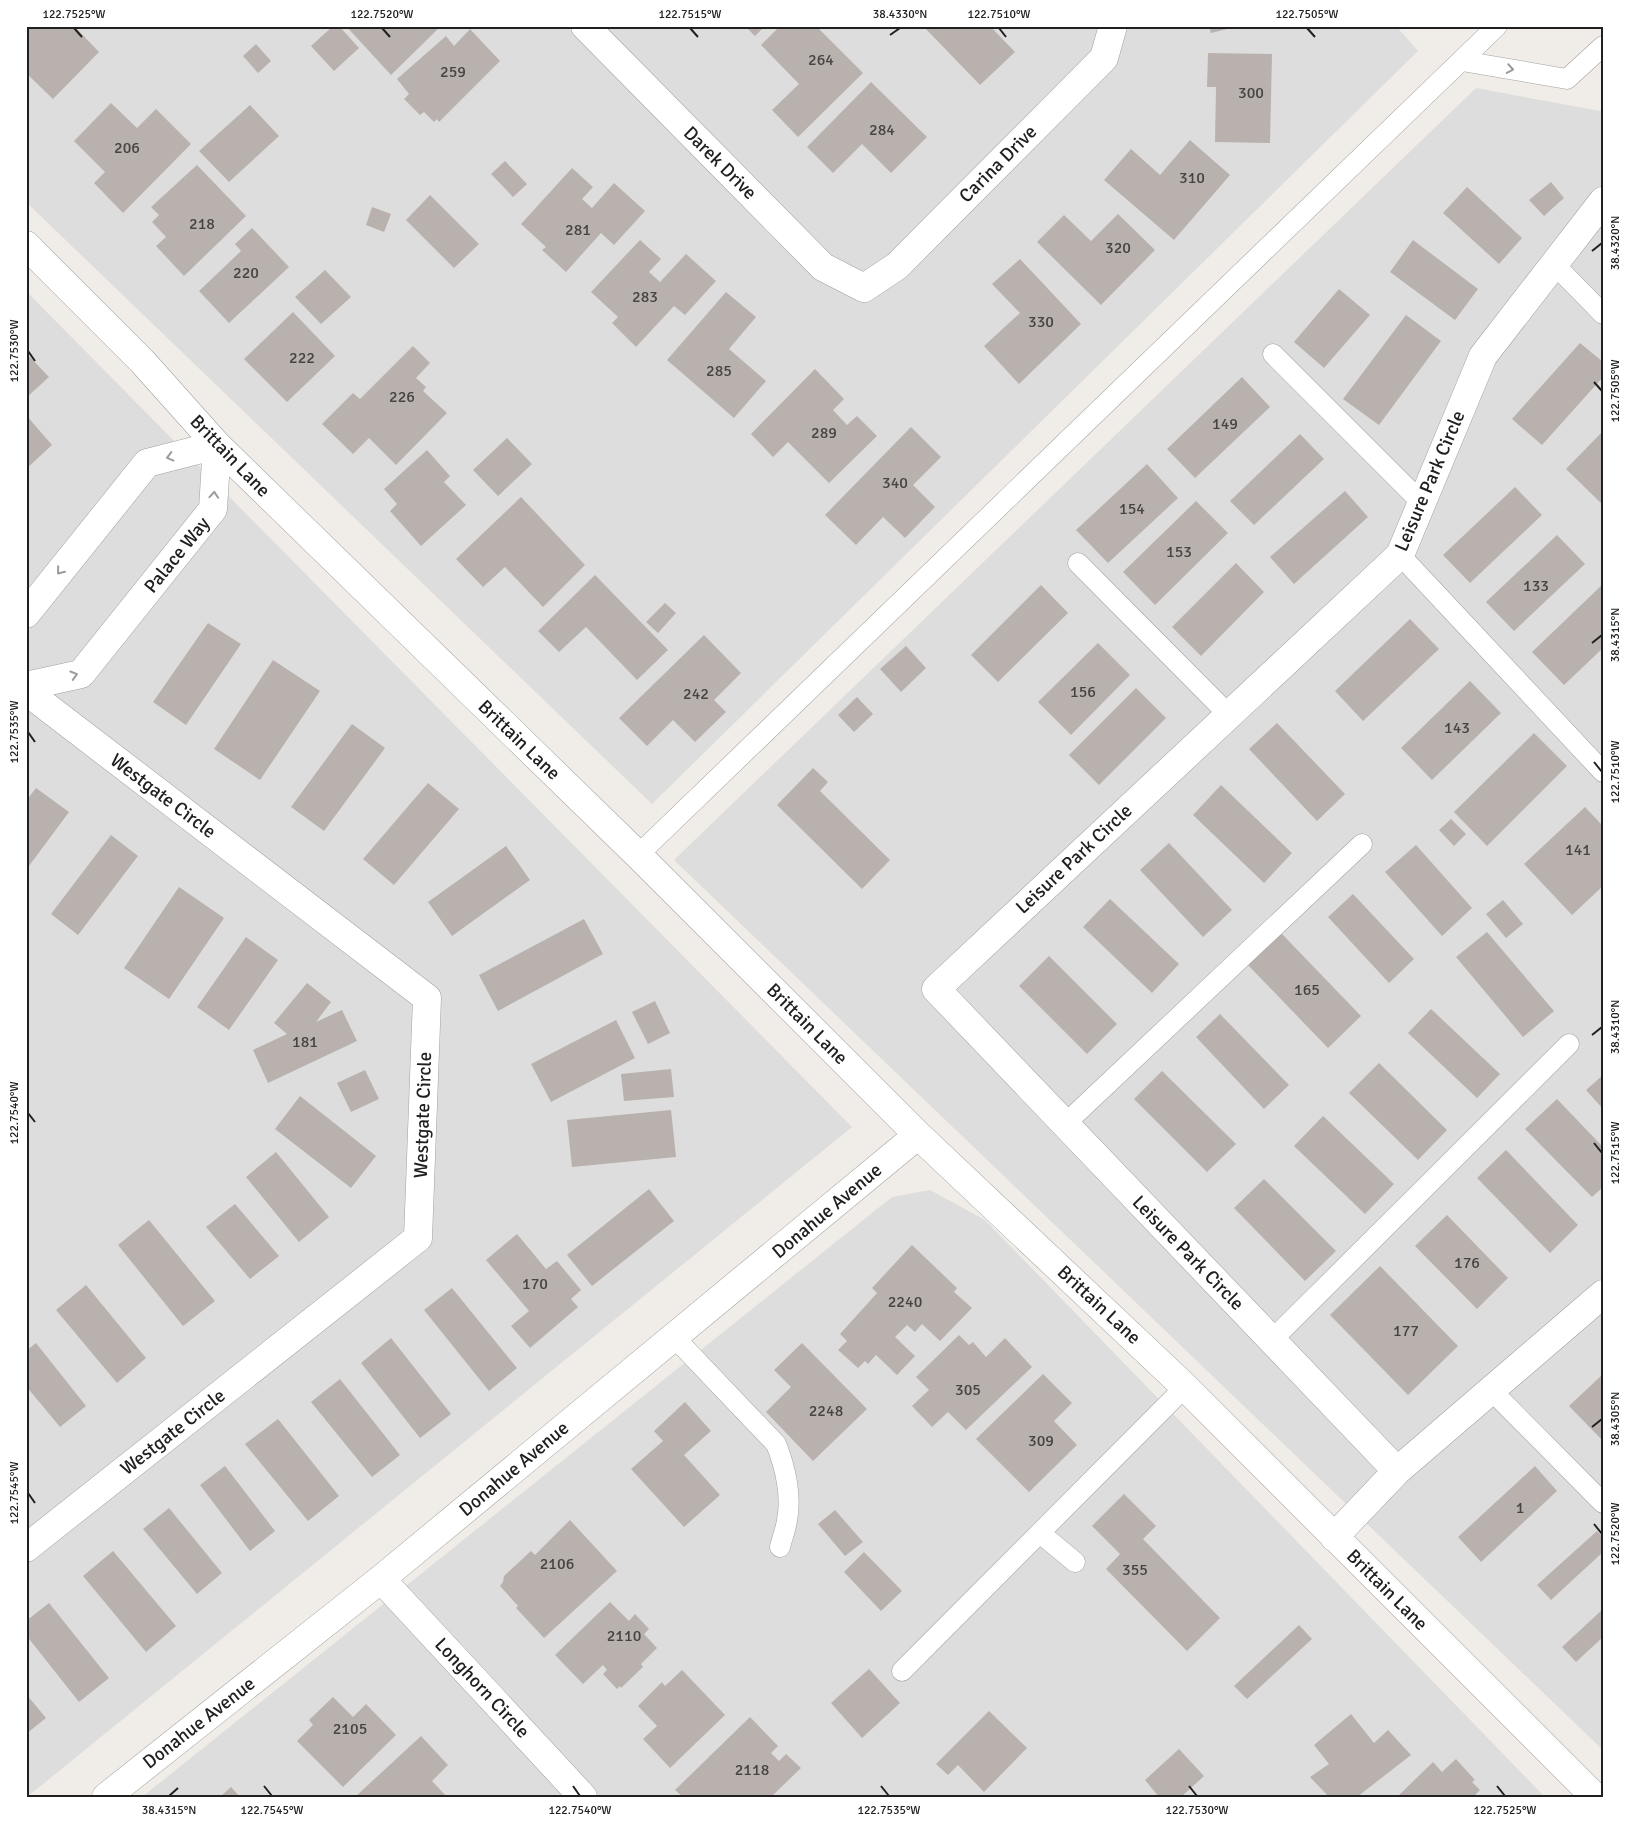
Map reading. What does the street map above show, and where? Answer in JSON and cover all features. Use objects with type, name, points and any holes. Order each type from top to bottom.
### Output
[{"type":"street","name":"Darek Drive","points":[[585,26],[823,267],[864,288]]},
{"type":"street","name":"Carina Drive","points":[[864,288],[897,266],[1104,58],[1113,26]]},
{"type":"street","name":"Leisure Park Circle","points":[[1397,1471],[936,988],[1400,555],[1483,356],[1603,201]]},
{"type":"street","name":"Brittain Lane","points":[[26,245],[142,362],[217,445],[638,855],[918,1135],[1185,1387],[1595,1797]]},
{"type":"street","points":[[26,614],[147,463],[217,445]]},
{"type":"street","name":"Palace Way","points":[[26,686],[81,674],[213,509],[217,445]]},
{"type":"street","name":"Westgate Circle","points":[[26,691],[427,998],[418,1238],[26,1548]]},
{"type":"street","name":"Donahue Avenue","points":[[106,1797],[381,1578],[918,1135]]},
{"type":"street","points":[[1334,1537],[1397,1471],[1603,1294]]},
{"type":"street","name":"Longhorn Circle","points":[[381,1578],[583,1797]]},
{"type":"lane","points":[[638,855],[1497,26]]},
{"type":"lane","points":[[1462,61],[1567,79],[1603,46]]},
{"type":"lane","points":[[1554,264],[1603,314]]},
{"type":"lane","points":[[1273,354],[1422,503]]},
{"type":"lane","points":[[1400,555],[1603,772]]},
{"type":"lane","points":[[1078,563],[1229,715]]},
{"type":"lane","points":[[1065,1124],[1362,844]]},
{"type":"lane","points":[[1272,1340],[1569,1044]]},
{"type":"lane","points":[[674,1337],[776,1444],[781,1457],[788,1493],[788,1519],[780,1547]]},
{"type":"lane","points":[[902,1671],[1185,1387]]},
{"type":"lane","points":[[1491,1390],[1603,1503]]},
{"type":"lane","points":[[1040,1533],[1074,1562]]},
{"type":"shaded area","points":[[26,26],[1396,26],[1418,51],[652,804],[26,202]]},
{"type":"shaded area","points":[[1476,88],[1600,111],[1603,109],[1603,1750],[674,860]]},
{"type":"shaded area","points":[[26,291],[852,1127],[27,1797],[26,1797]]},
{"type":"shaded area","points":[[930,1190],[985,1220],[1545,1797],[142,1797],[892,1197]]},
{"type":"building","points":[[26,26],[74,26],[99,52],[53,99],[26,73]]},
{"type":"building","points":[[333,26],[339,26],[359,48],[334,71],[311,46]]},
{"type":"building","points":[[346,26],[441,26],[391,75]]},
{"type":"building","points":[[745,26],[765,26],[755,36]]},
{"type":"building","points":[[780,26],[816,26],[863,73],[798,137],[772,110],[799,84],[761,45]]},
{"type":"building","points":[[923,26],[990,26],[1015,52],[980,85]]},
{"type":"building","points":[[1209,26],[1235,26],[1235,27],[1211,33]]},
{"type":"building","points":[[470,29],[500,61],[439,122],[437,119],[434,122],[424,112],[420,115],[404,99],[409,94],[397,79],[446,36],[454,46]]},
{"type":"building","points":[[256,44],[271,61],[258,73],[243,56]]},
{"type":"building","points":[[1208,53],[1272,54],[1270,143],[1215,142],[1216,87],[1207,87]]},
{"type":"building","points":[[871,82],[927,137],[891,173],[862,144],[833,173],[807,147]]},
{"type":"building","points":[[111,103],[137,128],[156,109],[191,144],[123,213],[94,183],[105,172],[74,141]]},
{"type":"building","points":[[250,105],[279,136],[229,182],[199,151]]},
{"type":"building","points":[[1190,140],[1230,175],[1174,240],[1104,180],[1131,149],[1160,175]]},
{"type":"building","points":[[505,161],[527,184],[513,197],[491,174]]},
{"type":"building","points":[[197,165],[246,216],[184,276],[156,246],[166,237],[152,222],[159,215],[151,207]]},
{"type":"building","points":[[572,168],[593,187],[582,199],[592,208],[614,183],[645,211],[614,245],[601,233],[566,272],[542,250],[546,247],[521,224]]},
{"type":"building","points":[[1551,182],[1564,198],[1544,216],[1529,200]]},
{"type":"building","points":[[1467,187],[1522,238],[1499,264],[1443,213]]},
{"type":"building","points":[[430,195],[479,244],[454,268],[406,220]]},
{"type":"building","points":[[372,207],[391,214],[384,232],[366,225]]},
{"type":"building","points":[[1118,214],[1155,250],[1101,305],[1037,242],[1064,215],[1091,241]]},
{"type":"building","points":[[252,228],[289,267],[229,323],[199,291],[241,251],[235,244]]},
{"type":"building","points":[[640,240],[661,259],[649,272],[660,282],[686,254],[716,281],[685,315],[674,306],[636,347],[612,323],[618,317],[591,292]]},
{"type":"building","points":[[1413,240],[1478,289],[1455,320],[1390,272]]},
{"type":"building","points":[[1020,259],[1081,324],[1019,384],[984,346],[1020,313],[992,284]]},
{"type":"building","points":[[325,270],[351,297],[321,324],[295,297]]},
{"type":"building","points":[[1339,289],[1370,315],[1324,368],[1294,342]]},
{"type":"building","points":[[726,292],[756,317],[729,349],[766,381],[734,418],[667,360]]},
{"type":"building","points":[[293,312],[335,356],[287,402],[244,359]]},
{"type":"building","points":[[1406,315],[1441,341],[1379,425],[1343,399]]},
{"type":"building","points":[[1580,343],[1603,362],[1603,377],[1542,445],[1512,419]]},
{"type":"building","points":[[413,346],[430,363],[416,378],[426,387],[423,391],[447,413],[396,465],[369,438],[353,454],[322,424],[353,393],[360,399]]},
{"type":"building","points":[[26,353],[49,377],[26,398]]},
{"type":"building","points":[[815,369],[844,399],[833,410],[847,425],[857,416],[877,436],[829,483],[788,442],[773,457],[751,434]]},
{"type":"building","points":[[1242,377],[1270,407],[1195,478],[1167,449]]},
{"type":"building","points":[[26,415],[52,445],[26,469]]},
{"type":"building","points":[[911,427],[941,457],[913,485],[935,507],[905,538],[883,517],[856,545],[825,515]]},
{"type":"building","points":[[1603,431],[1603,505],[1566,469]]},
{"type":"building","points":[[1300,434],[1324,459],[1254,525],[1230,501]]},
{"type":"building","points":[[507,438],[532,464],[498,496],[473,470]]},
{"type":"building","points":[[427,450],[450,476],[444,482],[466,505],[421,546],[390,511],[397,504],[384,489]]},
{"type":"building","points":[[1147,464],[1178,498],[1108,563],[1076,530]]},
{"type":"building","points":[[1515,487],[1542,515],[1470,583],[1443,555]]},
{"type":"building","points":[[1345,491],[1368,517],[1294,584],[1270,557]]},
{"type":"building","points":[[521,497],[585,565],[543,607],[505,567],[483,587],[456,559]]},
{"type":"building","points":[[1196,501],[1228,533],[1155,605],[1123,572]]},
{"type":"building","points":[[1557,535],[1585,564],[1514,631],[1486,602]]},
{"type":"building","points":[[1236,563],[1264,592],[1201,656],[1172,627]]},
{"type":"building","points":[[595,575],[668,650],[637,680],[586,627],[559,652],[538,631]]},
{"type":"building","points":[[1603,584],[1603,648],[1564,685],[1532,652]]},
{"type":"building","points":[[1041,585],[1068,613],[998,682],[971,655]]},
{"type":"building","points":[[665,603],[676,613],[658,633],[646,622]]},
{"type":"building","points":[[1410,619],[1439,649],[1363,721],[1335,691]]},
{"type":"building","points":[[208,623],[241,644],[186,725],[153,702]]},
{"type":"building","points":[[704,635],[741,673],[714,700],[726,712],[695,742],[673,720],[647,746],[619,718]]},
{"type":"building","points":[[1098,643],[1130,675],[1071,735],[1038,702]]},
{"type":"building","points":[[906,646],[926,668],[901,692],[880,669]]},
{"type":"building","points":[[273,660],[320,691],[260,780],[214,749]]},
{"type":"building","points":[[1470,681],[1501,713],[1432,780],[1401,748]]},
{"type":"building","points":[[1136,688],[1166,718],[1099,785],[1069,755]]},
{"type":"building","points":[[857,697],[873,714],[854,732],[838,715]]},
{"type":"building","points":[[1277,723],[1345,794],[1317,821],[1249,749]]},
{"type":"building","points":[[352,724],[385,748],[324,831],[291,807]]},
{"type":"building","points":[[1534,733],[1567,766],[1487,846],[1454,812]]},
{"type":"building","points":[[813,768],[828,782],[820,791],[890,860],[862,889],[777,805]]},
{"type":"building","points":[[428,783],[459,809],[394,885],[363,859]]},
{"type":"building","points":[[1221,785],[1292,853],[1264,883],[1193,815]]},
{"type":"building","points":[[36,788],[69,812],[26,870],[26,801]]},
{"type":"building","points":[[1585,807],[1601,824],[1603,822],[1603,886],[1572,915],[1524,864]]},
{"type":"building","points":[[1451,819],[1466,834],[1454,846],[1439,830]]},
{"type":"building","points":[[111,835],[138,856],[78,935],[51,914]]},
{"type":"building","points":[[1169,843],[1232,910],[1203,937],[1140,870]]},
{"type":"building","points":[[1416,845],[1472,908],[1442,936],[1385,872]]},
{"type":"building","points":[[506,846],[530,880],[452,936],[428,902]]},
{"type":"building","points":[[179,887],[224,918],[169,999],[124,968]]},
{"type":"building","points":[[1353,894],[1414,959],[1389,983],[1328,917]]},
{"type":"building","points":[[1110,899],[1179,964],[1152,993],[1083,927]]},
{"type":"building","points":[[1503,900],[1523,924],[1506,938],[1486,914]]},
{"type":"building","points":[[584,919],[603,954],[498,1011],[479,975]]},
{"type":"building","points":[[1487,932],[1554,1011],[1523,1037],[1456,957]]},
{"type":"building","points":[[1281,933],[1361,1016],[1328,1048],[1248,965]]},
{"type":"building","points":[[246,937],[278,960],[229,1030],[197,1007]]},
{"type":"building","points":[[1049,956],[1117,1024],[1087,1054],[1019,986]]},
{"type":"building","points":[[307,983],[331,1002],[316,1022],[342,1010],[357,1041],[268,1083],[253,1050],[287,1034],[274,1023]]},
{"type":"building","points":[[655,1001],[670,1033],[648,1044],[632,1012]]},
{"type":"building","points":[[1431,1009],[1500,1074],[1477,1098],[1408,1033]]},
{"type":"building","points":[[1220,1014],[1289,1085],[1264,1109],[1196,1037]]},
{"type":"building","points":[[616,1020],[635,1058],[551,1102],[531,1064]]},
{"type":"building","points":[[1379,1063],[1447,1130],[1418,1160],[1349,1093]]},
{"type":"building","points":[[671,1069],[674,1097],[624,1101],[621,1074]]},
{"type":"building","points":[[365,1070],[379,1099],[351,1112],[337,1083]]},
{"type":"building","points":[[1162,1071],[1236,1144],[1207,1172],[1134,1099]]},
{"type":"building","points":[[1603,1075],[1603,1109],[1586,1090]]},
{"type":"building","points":[[300,1096],[376,1156],[351,1188],[275,1129]]},
{"type":"building","points":[[1557,1099],[1603,1147],[1603,1187],[1592,1197],[1525,1129]]},
{"type":"building","points":[[671,1110],[676,1157],[572,1167],[567,1120]]},
{"type":"building","points":[[1323,1116],[1394,1184],[1365,1214],[1294,1146]]},
{"type":"building","points":[[1506,1150],[1578,1225],[1550,1253],[1477,1178]]},
{"type":"building","points":[[276,1152],[329,1217],[299,1242],[246,1177]]},
{"type":"building","points":[[1264,1179],[1336,1251],[1305,1281],[1234,1208]]},
{"type":"building","points":[[649,1189],[674,1221],[592,1286],[567,1255]]},
{"type":"building","points":[[235,1204],[279,1256],[250,1279],[206,1227]]},
{"type":"building","points":[[1447,1215],[1508,1278],[1477,1309],[1415,1246]]},
{"type":"building","points":[[149,1220],[215,1301],[183,1326],[118,1245]]},
{"type":"building","points":[[517,1234],[546,1269],[557,1261],[581,1290],[571,1299],[578,1307],[530,1348],[511,1326],[529,1311],[486,1260]]},
{"type":"building","points":[[912,1245],[957,1288],[954,1292],[972,1308],[940,1341],[922,1324],[915,1332],[907,1325],[895,1337],[915,1356],[897,1375],[876,1355],[868,1364],[865,1361],[858,1368],[838,1350],[847,1341],[840,1334],[877,1293],[872,1288]]},
{"type":"building","points":[[1380,1266],[1458,1346],[1408,1395],[1330,1315]]},
{"type":"building","points":[[86,1285],[146,1358],[117,1383],[56,1310]]},
{"type":"building","points":[[452,1288],[517,1368],[489,1391],[424,1310]]},
{"type":"building","points":[[959,1335],[969,1345],[973,1342],[986,1357],[1005,1338],[1032,1367],[966,1430],[948,1412],[932,1427],[912,1406],[929,1390],[916,1377]]},
{"type":"building","points":[[391,1338],[451,1414],[420,1438],[361,1363]]},
{"type":"building","points":[[36,1343],[86,1406],[60,1427],[26,1386],[26,1351]]},
{"type":"building","points":[[802,1343],[867,1409],[813,1461],[766,1412],[791,1387],[774,1370]]},
{"type":"building","points":[[1043,1374],[1072,1403],[1054,1421],[1077,1445],[1029,1492],[976,1439]]},
{"type":"building","points":[[1603,1374],[1603,1441],[1569,1406]]},
{"type":"building","points":[[340,1379],[400,1455],[372,1477],[311,1402]]},
{"type":"building","points":[[685,1402],[711,1431],[684,1455],[720,1495],[684,1527],[631,1469],[663,1441],[654,1431]]},
{"type":"building","points":[[278,1419],[339,1496],[308,1521],[245,1444]]},
{"type":"building","points":[[225,1466],[275,1531],[250,1551],[200,1485]]},
{"type":"building","points":[[1535,1466],[1557,1491],[1481,1562],[1458,1537]]},
{"type":"building","points":[[1124,1494],[1156,1526],[1143,1539],[1220,1618],[1187,1651],[1106,1569],[1120,1554],[1092,1526]]},
{"type":"building","points":[[169,1508],[222,1573],[197,1594],[143,1529]]},
{"type":"building","points":[[835,1510],[863,1542],[845,1556],[818,1524]]},
{"type":"building","points":[[570,1520],[617,1571],[544,1638],[516,1608],[518,1606],[500,1586],[504,1576],[531,1551],[535,1555]]},
{"type":"building","points":[[1597,1531],[1603,1537],[1603,1552],[1551,1600],[1537,1585]]},
{"type":"building","points":[[113,1551],[176,1626],[146,1652],[83,1576]]},
{"type":"building","points":[[864,1552],[902,1591],[881,1611],[844,1572]]},
{"type":"building","points":[[610,1602],[629,1621],[635,1614],[649,1629],[644,1634],[657,1648],[641,1664],[643,1667],[621,1688],[620,1686],[617,1689],[603,1674],[607,1670],[603,1665],[583,1684],[555,1655]]},
{"type":"building","points":[[49,1603],[109,1678],[79,1702],[26,1635],[26,1621]]},
{"type":"building","points":[[1603,1609],[1603,1637],[1576,1662],[1562,1647]]},
{"type":"building","points":[[1299,1625],[1312,1639],[1247,1699],[1234,1686]]},
{"type":"building","points":[[869,1669],[900,1703],[862,1738],[831,1703]]},
{"type":"building","points":[[682,1670],[725,1715],[670,1768],[643,1739],[657,1726],[638,1706],[662,1682],[665,1686]]},
{"type":"building","points":[[26,1694],[46,1718],[26,1734]]},
{"type":"building","points":[[333,1697],[353,1717],[366,1704],[396,1735],[343,1787],[297,1741],[313,1725],[309,1720]]},
{"type":"building","points":[[989,1711],[1027,1748],[984,1792],[958,1765],[948,1775],[936,1764]]},
{"type":"building","points":[[1351,1714],[1374,1743],[1388,1730],[1411,1755],[1357,1797],[1329,1797],[1310,1777],[1329,1764],[1314,1745]]},
{"type":"building","points":[[750,1717],[778,1746],[771,1753],[779,1761],[786,1754],[801,1768],[771,1797],[683,1797],[675,1790]]},
{"type":"building","points":[[421,1736],[448,1765],[432,1781],[447,1797],[355,1797]]},
{"type":"building","points":[[1179,1749],[1204,1776],[1181,1797],[1159,1797],[1145,1780]]},
{"type":"building","points":[[1456,1759],[1475,1780],[1472,1782],[1480,1790],[1473,1797],[1397,1797],[1433,1762],[1442,1772]]},
{"type":"building","points":[[231,1787],[240,1797],[220,1797]]}]
